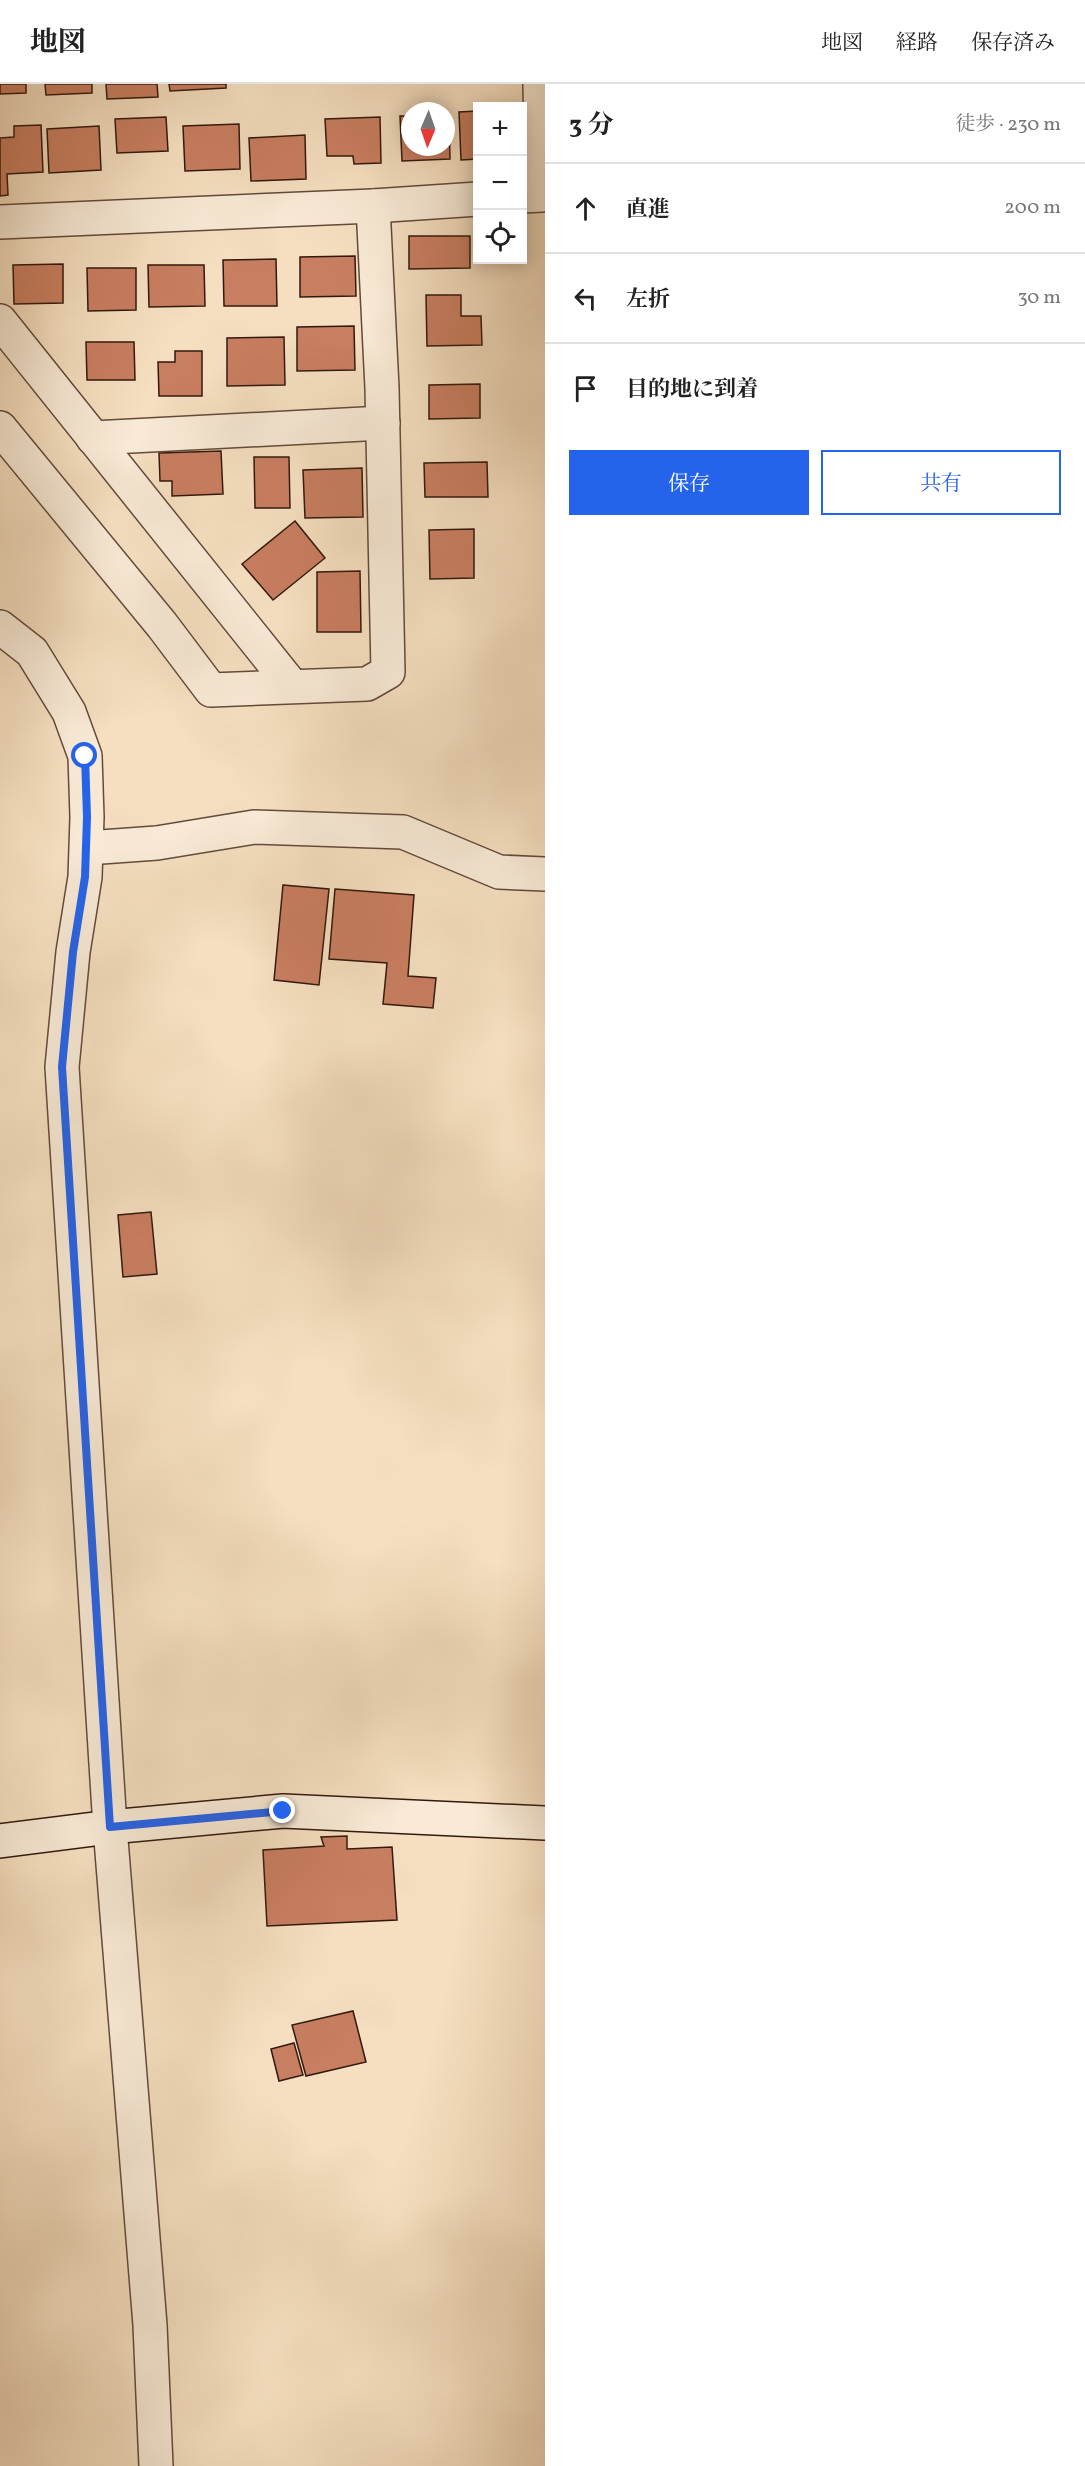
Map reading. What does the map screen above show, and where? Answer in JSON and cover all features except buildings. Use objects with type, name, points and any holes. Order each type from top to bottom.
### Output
[{"type":"street","points":[[527,196],[542,195],[540,84]]},
{"type":"street","points":[[0,222],[373,206],[473,199]]},
{"type":"street","points":[[0,428],[162,625],[211,690],[367,684],[388,672],[383,423],[373,206]]},
{"type":"street","points":[[0,321],[292,686]]},
{"type":"street","points":[[93,438],[383,423]]},
{"type":"street","points":[[0,627],[32,652],[69,712],[85,756],[87,848],[85,877],[73,952],[62,1067],[110,1827],[150,2325],[156,2466]]},
{"type":"street","points":[[87,848],[157,843],[254,827],[403,832],[499,872],[545,874]]},
{"type":"street","points":[[0,1841],[110,1827],[283,1811],[535,1822]]},
{"type":"route","points":[[85,756],[87,817],[85,877],[73,952],[62,1067],[110,1827],[283,1811]]}]
